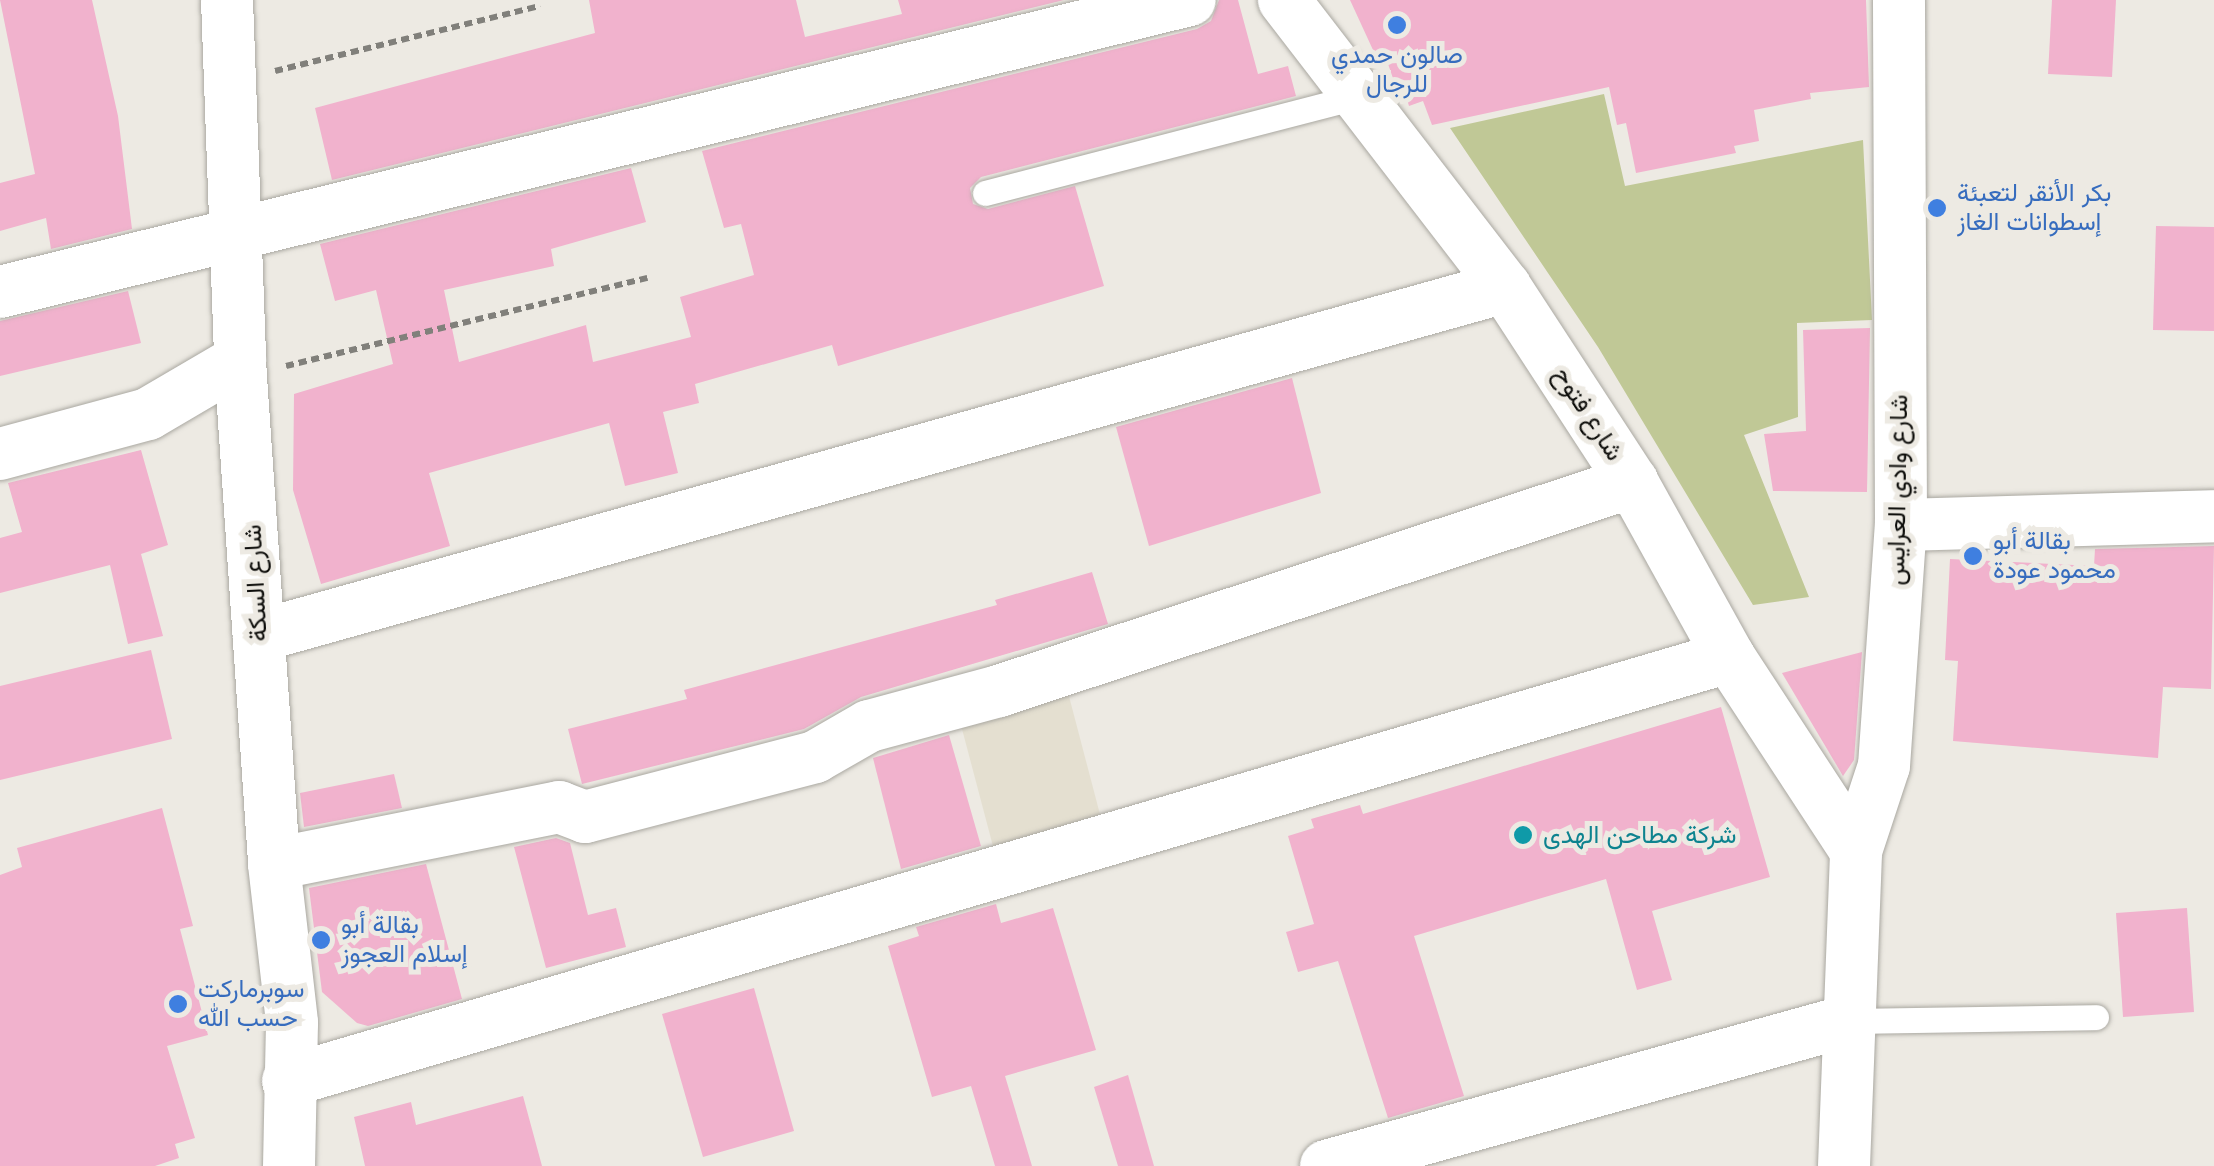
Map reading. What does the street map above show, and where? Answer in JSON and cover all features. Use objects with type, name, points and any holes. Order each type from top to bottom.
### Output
[{"type":"street","name":"شارع السكة","points":[[228,0],[241,369],[274,864],[292,1024],[281,1164]]},
{"type":"street","points":[[0,292],[1190,0]]},
{"type":"street","name":"شارع فتوح","points":[[1284,0],[1505,287],[1632,482],[1729,658],[1856,851]]},
{"type":"street","name":"شارع وادي العرايس","points":[[1847,997],[1856,851],[1884,766],[1901,526],[1899,0]]},
{"type":"street","points":[[259,636],[1505,287]]},
{"type":"street","points":[[0,454],[148,414],[241,369]]},
{"type":"street","points":[[274,864],[559,807],[585,817],[814,756],[869,726],[999,691],[1632,482]]},
{"type":"street","points":[[1901,526],[2214,516]]},
{"type":"street","points":[[288,1081],[1729,658]]},
{"type":"street","points":[[1326,1166],[1439,1152],[1847,997],[1844,1166]]},
{"type":"lane","points":[[985,193],[1360,96]]},
{"type":"lane","points":[[1847,997],[2096,1017]]},
{"type":"path","points":[[230,82],[540,6]]},
{"type":"path","points":[[241,369],[647,278]]},
{"type":"shaded area","points":[[1065,681],[1102,822],[994,850],[957,710]]},
{"type":"green space","points":[[1604,94],[1625,186],[1863,140],[1872,320],[1797,323],[1798,417],[1744,435],[1809,597],[1753,605],[1598,347],[1450,128]]},
{"type":"building","points":[[0,0],[92,0],[118,116],[132,229],[51,249],[46,218],[0,231],[0,183],[35,174]]},
{"type":"building","points":[[589,0],[796,0],[805,37],[902,14],[898,0],[1064,0],[332,180],[315,108],[595,33]]},
{"type":"building","points":[[1219,0],[1238,0],[1258,74],[1288,66],[1296,96],[981,177],[970,188],[973,204],[988,209],[1075,186],[1104,286],[838,366],[832,345],[695,384],[699,403],[663,412],[678,473],[625,486],[609,423],[429,473],[450,546],[321,584],[293,490],[294,394],[393,364],[376,290],[335,301],[320,244],[631,168],[646,222],[551,249],[554,266],[444,290],[459,362],[586,325],[593,362],[691,337],[680,297],[754,275],[741,224],[724,228],[702,151],[1197,29],[1211,21]]},
{"type":"building","points":[[1350,0],[1866,0],[1869,87],[1810,93],[1811,99],[1754,110],[1759,141],[1734,146],[1736,153],[1636,173],[1626,123],[1617,125],[1609,87],[1432,125],[1423,101],[1409,106],[1401,80],[1395,84],[1387,61],[1379,63]]},
{"type":"building","points":[[2052,0],[2116,0],[2112,77],[2048,74]]},
{"type":"building","points":[[2156,226],[2214,227],[2214,331],[2153,330]]},
{"type":"building","points":[[128,291],[141,343],[0,376],[0,321]]},
{"type":"building","points":[[1870,328],[1867,492],[1773,491],[1764,434],[1806,431],[1803,330]]},
{"type":"building","points":[[1292,378],[1321,493],[1149,546],[1116,427]]},
{"type":"building","points":[[141,450],[168,545],[141,554],[163,636],[128,644],[110,565],[0,593],[0,538],[22,532],[8,483]]},
{"type":"building","points":[[2214,546],[2211,689],[2163,687],[2158,758],[1953,741],[1958,661],[1945,660],[1950,559],[2094,566],[2095,549]]},
{"type":"building","points":[[1092,572],[1108,624],[861,697],[804,729],[582,784],[568,729],[687,699],[684,690],[997,605],[995,600]]},
{"type":"building","points":[[151,650],[172,739],[0,780],[0,686]]},
{"type":"building","points":[[1862,652],[1854,760],[1843,776],[1782,673]]},
{"type":"building","name":"شركة مطاحن الهدى","points":[[1721,707],[1770,877],[1652,911],[1672,980],[1637,990],[1606,879],[1414,936],[1464,1096],[1388,1118],[1338,961],[1298,972],[1286,932],[1314,924],[1288,836],[1314,828],[1311,819],[1360,805],[1363,814]]},
{"type":"building","points":[[949,735],[981,846],[901,869],[873,758]]},
{"type":"building","points":[[394,774],[402,808],[304,827],[300,793]]},
{"type":"building","points":[[162,808],[193,926],[180,929],[208,1035],[167,1046],[195,1138],[175,1144],[179,1158],[155,1166],[0,1166],[0,875],[22,867],[17,848]]},
{"type":"building","points":[[556,838],[570,843],[588,915],[616,908],[626,947],[546,968],[514,847]]},
{"type":"building","points":[[426,864],[462,999],[368,1026],[357,1023],[322,992],[309,888]]},
{"type":"building","points":[[996,904],[1001,923],[1053,908],[1096,1050],[1005,1076],[1032,1166],[995,1166],[971,1086],[932,1097],[888,946],[919,936],[916,927]]},
{"type":"building","points":[[2187,908],[2194,1012],[2123,1017],[2116,913]]},
{"type":"building","points":[[754,988],[794,1131],[703,1157],[662,1014]]},
{"type":"building","points":[[1128,1075],[1154,1166],[1118,1166],[1094,1087]]},
{"type":"building","points":[[523,1096],[542,1166],[365,1166],[354,1117],[411,1102],[416,1125]]},
{"type":"place","name":"صالون حمدي للرجال","points":[[1397,25]]},
{"type":"place","name":"بكر الأنقر لتعبئة إسطوانات الغاز","points":[[1937,208]]},
{"type":"place","name":"بقالة أبو محمود عودة","points":[[1973,556]]},
{"type":"place","name":"شركة مطاحن الهدى","points":[[1523,835]]},
{"type":"place","name":"بقالة أبو إسلام العجوز","points":[[321,940]]},
{"type":"place","name":"سوبرماركت حسب الله","points":[[178,1004]]}]
